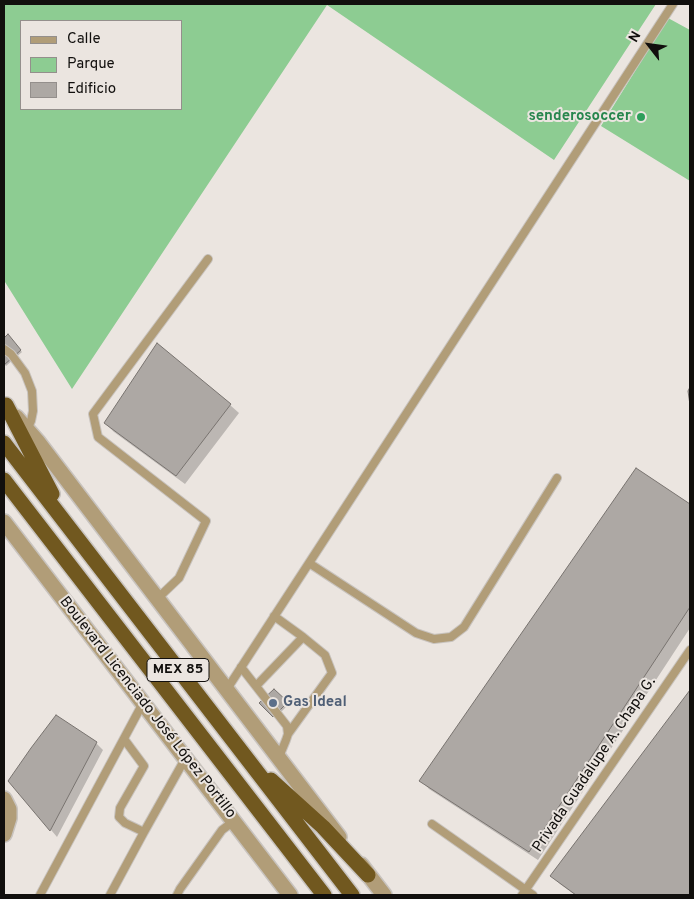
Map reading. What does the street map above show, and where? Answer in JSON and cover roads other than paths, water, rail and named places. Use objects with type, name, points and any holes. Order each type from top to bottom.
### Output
[{"type":"highway","points":[[5,404],[69,527]]},
{"type":"highway","name":"MEX 85","points":[[4,443],[352,895]]},
{"type":"highway","name":"Boulevard Licenciado José López Portillo","points":[[4,480],[324,895]]},
{"type":"highway","points":[[247,760],[311,816],[368,875]]},
{"type":"highway","points":[[297,860],[313,895]]},
{"type":"street","points":[[5,404],[38,442],[384,895]]},
{"type":"street","name":"Boulevard Licenciado José López Portillo","points":[[4,522],[290,895]]},
{"type":"street","points":[[4,799],[9,809],[9,818],[4,834]]},
{"type":"lane","points":[[227,688],[672,4]]},
{"type":"lane","points":[[158,598],[179,578],[206,521],[98,437],[93,414],[208,259]]},
{"type":"lane","points":[[4,348],[11,354],[25,373],[32,391],[33,411],[27,430]]},
{"type":"lane","points":[[309,563],[416,633],[434,639],[451,637],[464,627],[557,478]]},
{"type":"lane","points":[[274,616],[325,655],[332,673],[288,734],[279,756]]},
{"type":"lane","points":[[256,686],[303,637]]},
{"type":"lane","name":"Privada Guadalupe A. Chapa G.","points":[[524,893],[690,650]]},
{"type":"lane","points":[[241,667],[287,726],[288,734]]},
{"type":"lane","points":[[40,895],[143,703]]},
{"type":"lane","points":[[124,739],[144,766],[120,808],[119,817],[125,823],[144,832]]},
{"type":"lane","points":[[110,895],[185,759]]},
{"type":"lane","points":[[177,895],[222,830],[234,821]]},
{"type":"lane","points":[[432,824],[524,893],[532,895]]},
{"type":"place","name":"senderosoccer","points":[[641,117]]},
{"type":"place","name":"Gas Ideal","points":[[273,703]]}]
